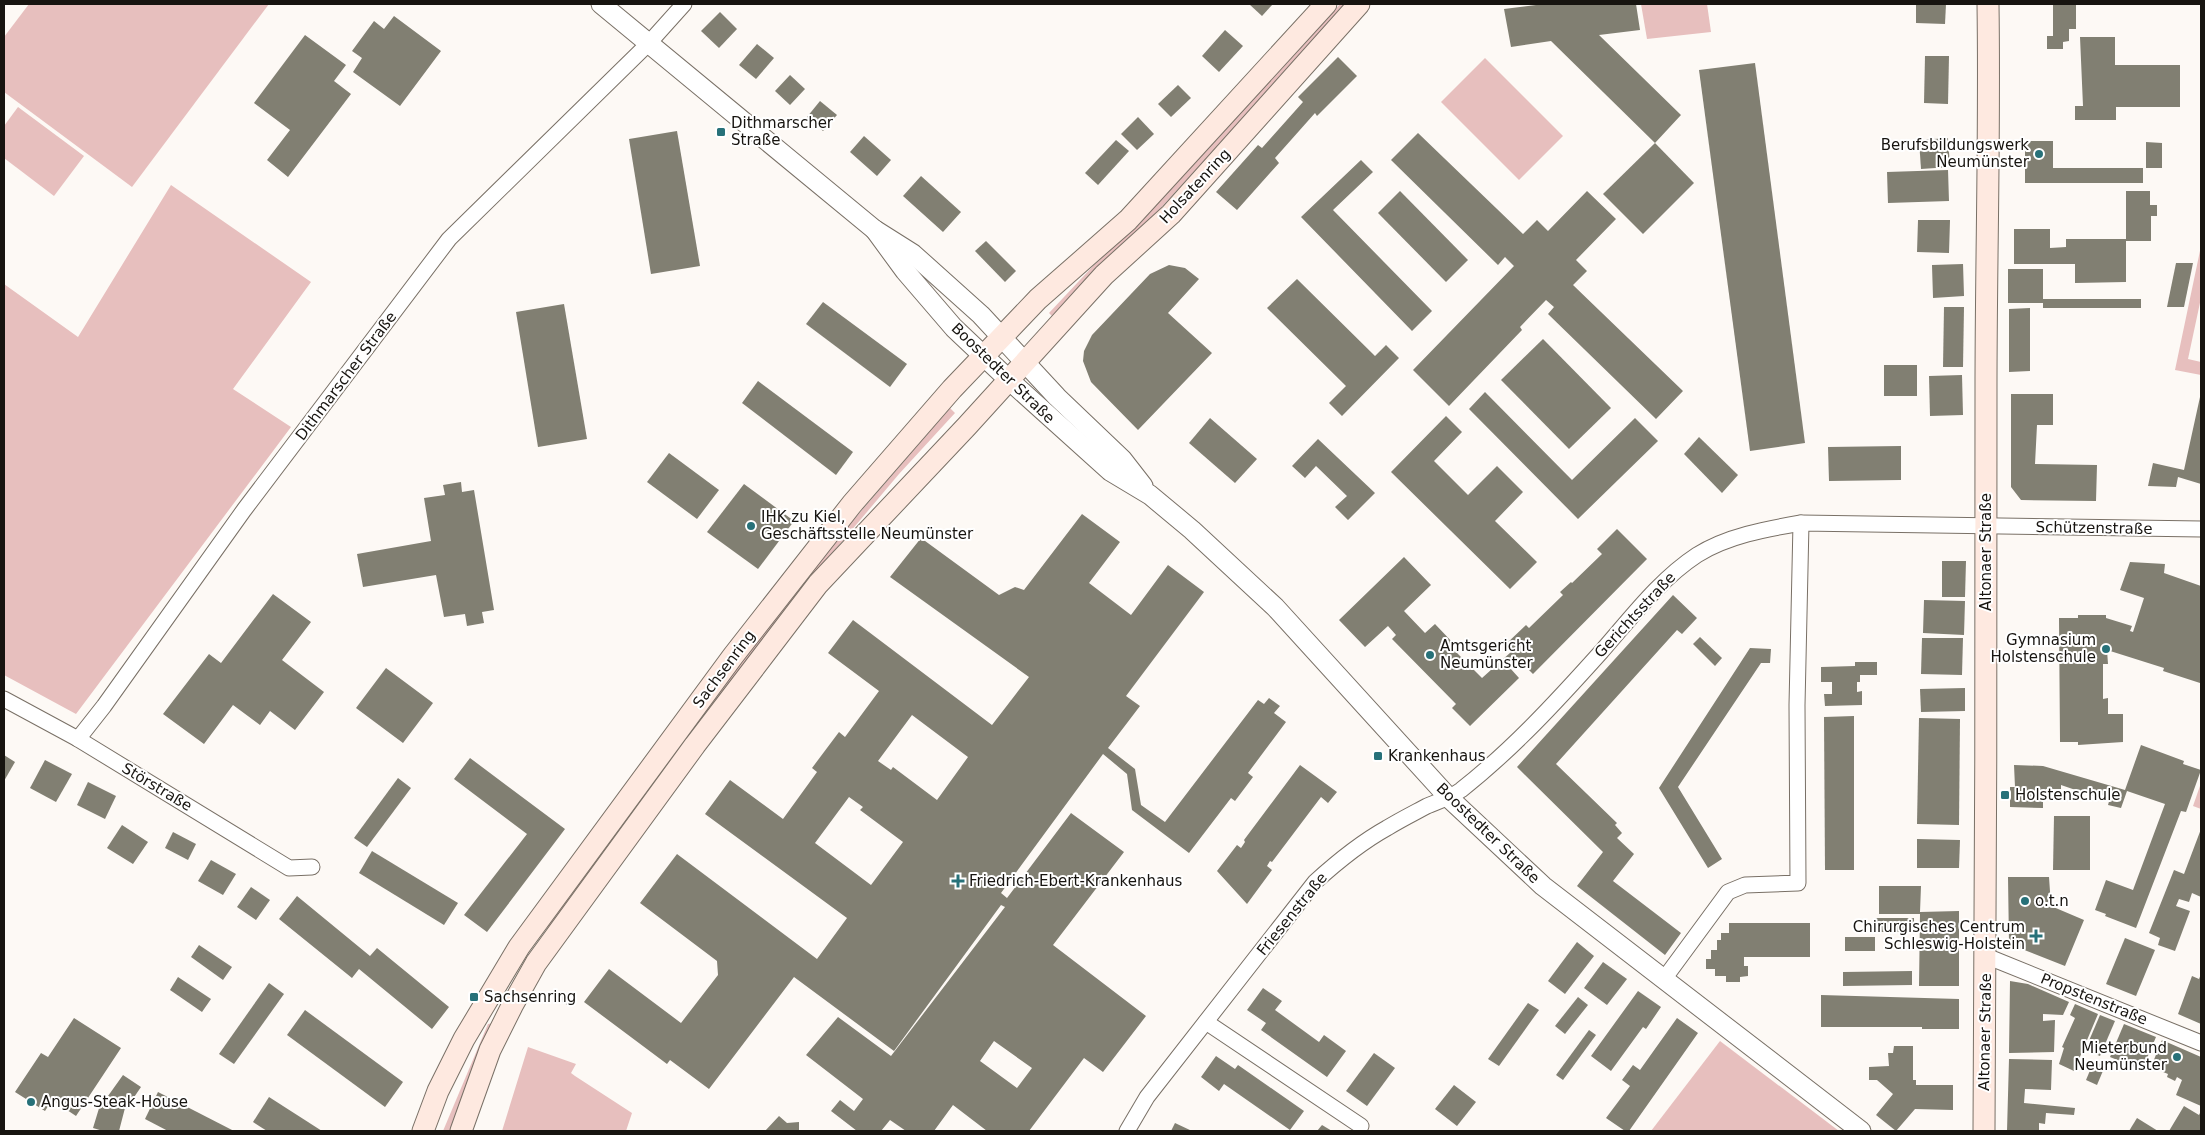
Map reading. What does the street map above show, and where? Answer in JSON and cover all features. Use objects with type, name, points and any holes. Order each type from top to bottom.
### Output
[{"type":"main road","name":"Holsatenring","points":[[1003,336],[1038,299],[1128,220],[1326,4]]},
{"type":"main road","name":"Holsatenring","points":[[1025,363],[1104,275],[1171,214],[1359,4]]},
{"type":"main road","name":"Altonaer Straße","points":[[1984,1131],[1988,4]]},
{"type":"main road","name":"Sachsenring","points":[[423,1131],[438,1092],[464,1039],[519,947],[733,656],[852,504],[952,389],[985,357],[1003,336]]},
{"type":"main road","name":"Sachsenring","points":[[460,1131],[490,1050],[512,1006],[552,938],[695,745],[818,584],[1025,363]]},
{"type":"street","name":"Boostedter Straße","points":[[601,4],[875,230],[913,254],[981,314],[1003,336],[1025,363],[1122,459],[1150,495]]},
{"type":"street","name":"Dithmarscher Straße","points":[[78,738],[104,706],[244,510],[449,240],[648,43],[684,4]]},
{"type":"street","name":"Boostedter Straße","points":[[875,230],[906,271],[954,328],[1110,471],[1150,495],[1192,530],[1275,607],[1449,798],[1543,886],[1861,1131]]},
{"type":"street","name":"Gerichtsstraße","points":[[1449,798],[1526,733],[1560,698],[1662,583],[1697,555],[1730,540],[1801,523],[1986,527]]},
{"type":"street","points":[[1664,979],[1728,892],[1745,886],[1798,883],[1797,705],[1801,523]]},
{"type":"street","name":"Schützenstraße","points":[[1986,527],[2201,529]]},
{"type":"street","name":"Störstraße","points":[[4,699],[78,738],[288,868],[312,867]]},
{"type":"street","name":"Friesenstraße","points":[[1127,1131],[1147,1097],[1314,882],[1347,854],[1385,828],[1429,805],[1449,798]]},
{"type":"street","name":"Propstenstraße","points":[[1986,956],[2201,1043]]},
{"type":"street","points":[[1206,1022],[1361,1126]]},
{"type":"shaded area","points":[[29,4],[269,4],[132,187],[4,92],[4,37]]},
{"type":"shaded area","points":[[1340,4],[1347,4],[1147,223],[1054,318],[1049,313],[1094,265],[1140,223]]},
{"type":"shaded area","points":[[1641,4],[1707,4],[1711,32],[1647,39]]},
{"type":"shaded area","points":[[1485,58],[1563,136],[1519,180],[1441,102]]},
{"type":"shaded area","points":[[18,107],[84,156],[54,196],[4,158],[4,126]]},
{"type":"shaded area","points":[[171,185],[311,282],[233,389],[291,427],[76,714],[4,675],[4,284],[78,337]]},
{"type":"shaded area","points":[[2201,246],[2201,298],[2188,359],[2201,362],[2201,375],[2175,370]]},
{"type":"shaded area","points":[[950,408],[955,413],[899,474],[818,570],[548,929],[547,927],[755,643],[837,539]]},
{"type":"shaded area","points":[[2201,783],[2201,809],[2193,806]]},
{"type":"shaded area","points":[[493,1023],[450,1131],[443,1131],[488,1024]]},
{"type":"shaded area","points":[[1720,1041],[1839,1131],[1651,1131]]},
{"type":"shaded area","points":[[528,1047],[576,1064],[571,1073],[632,1113],[626,1131],[502,1131]]},
{"type":"building","points":[[1249,4],[1273,4],[1262,16]]},
{"type":"building","points":[[1544,4],[1636,4],[1640,30],[1599,35],[1681,115],[1655,143],[1551,41],[1511,47],[1504,9]]},
{"type":"building","points":[[1916,4],[1946,4],[1945,24],[1916,23]]},
{"type":"building","points":[[2053,4],[2076,4],[2076,29],[2069,29],[2069,41],[2063,42],[2063,49],[2047,49],[2047,36],[2053,36]]},
{"type":"building","points":[[720,12],[737,29],[719,48],[701,31]]},
{"type":"building","points":[[394,16],[441,51],[400,106],[353,72],[362,58],[352,51],[374,21],[384,29]]},
{"type":"building","points":[[1225,30],[1243,46],[1219,72],[1202,56]]},
{"type":"building","points":[[305,35],[346,65],[334,81],[351,94],[288,177],[267,160],[290,130],[254,103]]},
{"type":"building","points":[[2080,37],[2115,37],[2115,65],[2180,65],[2180,107],[2116,107],[2116,120],[2075,120],[2075,106],[2083,106]]},
{"type":"building","points":[[757,44],[774,58],[756,79],[739,65]]},
{"type":"building","points":[[1925,56],[1949,56],[1948,104],[1924,103]]},
{"type":"building","points":[[1338,57],[1357,76],[1317,116],[1315,113],[1275,158],[1279,163],[1237,210],[1216,192],[1258,145],[1262,148],[1303,102],[1298,97]]},
{"type":"building","points":[[1755,63],[1805,443],[1750,451],[1699,70]]},
{"type":"building","points":[[790,75],[805,89],[790,105],[775,91]]},
{"type":"building","points":[[1178,85],[1191,98],[1171,117],[1158,104]]},
{"type":"building","points":[[820,101],[837,115],[823,131],[807,117]]},
{"type":"building","points":[[1138,117],[1154,134],[1137,150],[1121,134]]},
{"type":"building","points":[[677,131],[700,266],[651,274],[629,139]]},
{"type":"building","points":[[1418,133],[1523,234],[1537,220],[1548,231],[1587,191],[1616,219],[1576,260],[1587,271],[1573,285],[1683,391],[1656,419],[1548,314],[1554,307],[1546,300],[1520,327],[1522,330],[1449,406],[1413,370],[1514,266],[1505,257],[1498,265],[1391,160]]},
{"type":"building","points":[[864,136],[891,160],[877,176],[850,152]]},
{"type":"building","points":[[1948,138],[1950,167],[1921,169],[1919,140]]},
{"type":"building","points":[[1116,140],[1129,151],[1098,185],[1085,173]]},
{"type":"building","points":[[2025,141],[2053,141],[2053,168],[2143,168],[2143,183],[2025,183]]},
{"type":"building","points":[[2146,142],[2162,143],[2162,168],[2146,168]]},
{"type":"building","points":[[1655,143],[1694,183],[1643,234],[1603,194]]},
{"type":"building","points":[[1361,160],[1373,172],[1333,210],[1432,311],[1412,331],[1301,217]]},
{"type":"building","points":[[1948,170],[1949,201],[1888,203],[1887,172]]},
{"type":"building","points":[[921,176],[961,212],[943,232],[903,196]]},
{"type":"building","points":[[1400,191],[1468,260],[1446,282],[1378,213]]},
{"type":"building","points":[[2126,191],[2150,191],[2150,205],[2157,205],[2157,216],[2151,216],[2151,241],[2126,241],[2126,282],[2075,283],[2075,264],[2014,264],[2014,229],[2050,229],[2050,248],[2066,247],[2066,239],[2126,239]]},
{"type":"building","points":[[1918,220],[1950,220],[1949,253],[1917,252]]},
{"type":"building","points":[[986,241],[1016,271],[1005,282],[975,251]]},
{"type":"building","points":[[2176,263],[2193,263],[2184,307],[2167,307]]},
{"type":"building","points":[[1963,264],[1964,296],[1933,298],[1932,265]]},
{"type":"building","points":[[1169,265],[1185,268],[1199,279],[1168,313],[1212,353],[1138,430],[1091,382],[1083,361],[1084,351],[1092,335],[1150,274]]},
{"type":"building","points":[[2008,269],[2043,269],[2043,299],[2141,299],[2141,308],[2043,308],[2043,303],[2008,303]]},
{"type":"building","points":[[1297,279],[1375,356],[1386,345],[1399,358],[1342,416],[1329,403],[1346,386],[1267,308]]},
{"type":"building","points":[[823,302],[907,364],[890,387],[806,324]]},
{"type":"building","points":[[564,304],[587,439],[538,447],[516,312]]},
{"type":"building","points":[[1944,307],[1964,307],[1963,367],[1943,367]]},
{"type":"building","points":[[2030,308],[2030,371],[2009,372],[2009,309]]},
{"type":"building","points":[[1543,339],[1611,408],[1569,449],[1501,380]]},
{"type":"building","points":[[1884,365],[1917,365],[1917,396],[1884,396]]},
{"type":"building","points":[[1962,375],[1963,415],[1930,416],[1929,376]]},
{"type":"building","points":[[758,381],[853,452],[836,475],[742,403]]},
{"type":"building","points":[[1485,392],[1572,480],[1635,418],[1658,441],[1578,519],[1469,409]]},
{"type":"building","points":[[2011,394],[2053,394],[2053,425],[2037,425],[2035,464],[2097,465],[2096,501],[2021,500],[2011,487]]},
{"type":"building","points":[[2200,397],[2201,484],[2178,477],[2176,487],[2148,486],[2153,463],[2184,470]]},
{"type":"building","points":[[1446,416],[1462,432],[1434,461],[1468,495],[1497,466],[1523,492],[1495,521],[1537,562],[1510,589],[1391,472]]},
{"type":"building","points":[[1210,418],[1257,459],[1235,483],[1189,443]]},
{"type":"building","points":[[1699,437],[1738,475],[1722,493],[1684,454]]},
{"type":"building","points":[[1318,439],[1375,493],[1348,520],[1335,507],[1347,496],[1316,466],[1305,478],[1292,466]]},
{"type":"building","points":[[1901,446],[1901,480],[1829,481],[1828,447]]},
{"type":"building","points":[[669,453],[719,490],[697,519],[647,482]]},
{"type":"building","points":[[461,482],[462,492],[474,490],[494,610],[482,612],[484,623],[467,626],[465,614],[444,617],[436,575],[363,587],[357,554],[431,541],[424,498],[445,495],[443,485]]},
{"type":"building","name":"IHK zu Kiel, Geschäftsstelle Neumünster","points":[[744,484],[794,521],[758,569],[707,532]]},
{"type":"building","points":[[1082,514],[1120,542],[1089,583],[1131,615],[1168,565],[1204,592],[1126,696],[1140,706],[1108,748],[1135,769],[1141,805],[1165,822],[1258,700],[1264,704],[1269,698],[1280,706],[1274,713],[1286,722],[1248,773],[1253,777],[1235,801],[1231,798],[1189,853],[1132,810],[1127,774],[1103,754],[1001,893],[1007,898],[1071,813],[1124,852],[1053,945],[1146,1016],[1103,1072],[1084,1058],[1029,1131],[987,1131],[953,1105],[934,1131],[906,1131],[890,1120],[881,1131],[857,1131],[831,1111],[840,1100],[854,1111],[863,1099],[806,1055],[838,1017],[891,1056],[1005,907],[1001,905],[894,1051],[794,977],[709,1089],[670,1060],[667,1064],[584,1002],[609,969],[681,1023],[718,975],[717,961],[640,903],[677,854],[817,959],[847,918],[705,814],[730,780],[783,819],[817,772],[812,768],[839,732],[845,737],[879,691],[828,653],[853,620],[992,725],[1029,677],[890,577],[921,538],[999,595],[1015,587],[1024,590]],"holes":[[[912,715],[968,757],[937,800],[893,767],[891,770],[878,761]],[[849,797],[863,807],[860,810],[903,842],[871,885],[815,843]],[[994,1041],[1032,1068],[1017,1088],[980,1061]]]},
{"type":"building","points":[[1617,529],[1647,559],[1533,674],[1518,659],[1510,668],[1519,678],[1470,726],[1452,708],[1456,704],[1392,639],[1396,635],[1388,626],[1365,647],[1339,620],[1404,557],[1431,585],[1404,611],[1425,633],[1435,624],[1455,645],[1452,648],[1482,678],[1511,652],[1505,645],[1526,625],[1529,628],[1563,595],[1560,592],[1602,554],[1597,549]]},
{"type":"building","points":[[1942,561],[1966,561],[1965,597],[1942,597]]},
{"type":"building","points":[[2130,562],[2165,564],[2164,573],[2201,586],[2200,683],[2163,671],[2164,668],[2107,650],[2108,664],[2103,664],[2103,699],[2108,698],[2108,714],[2123,714],[2123,742],[2078,745],[2078,742],[2060,742],[2059,618],[2078,618],[2078,615],[2106,615],[2106,618],[2132,626],[2130,631],[2133,632],[2144,598],[2120,590]]},
{"type":"building","points":[[273,594],[311,622],[282,660],[324,692],[295,730],[270,711],[260,725],[233,705],[204,744],[163,714],[209,654],[221,663]]},
{"type":"building","points":[[1673,595],[1697,618],[1682,634],[1677,630],[1556,764],[1617,823],[1615,825],[1622,833],[1617,838],[1634,854],[1613,881],[1681,933],[1665,955],[1577,886],[1603,852],[1517,767]]},
{"type":"building","points":[[1924,600],[1965,601],[1964,635],[1923,633]]},
{"type":"building","points":[[1700,637],[1722,658],[1715,666],[1693,644]]},
{"type":"building","points":[[1922,638],[1963,638],[1962,675],[1921,674]]},
{"type":"building","points":[[1750,648],[1771,649],[1770,663],[1761,663],[1678,787],[1722,859],[1708,868],[1659,788]]},
{"type":"building","points":[[1855,662],[1877,662],[1877,675],[1860,675],[1860,682],[1857,682],[1857,692],[1862,691],[1862,705],[1825,706],[1824,694],[1832,694],[1832,682],[1821,682],[1821,667],[1855,666]]},
{"type":"building","points":[[386,668],[433,703],[403,743],[356,708]]},
{"type":"building","points":[[1965,688],[1965,711],[1921,712],[1920,689]]},
{"type":"building","points":[[1854,716],[1854,870],[1825,870],[1824,717]]},
{"type":"building","points":[[1919,718],[1960,719],[1959,825],[1917,824]]},
{"type":"building","points":[[2141,745],[2184,761],[2183,764],[2201,770],[2186,812],[2181,811],[2136,928],[2095,910],[2106,880],[2133,890],[2165,804],[2127,791],[2121,808],[2108,805],[2110,798],[2096,793],[2096,797],[2061,785],[2061,789],[2046,789],[2046,793],[2043,793],[2043,808],[2010,807],[2010,787],[2015,787],[2014,765],[2043,766],[2125,790]]},
{"type":"building","points":[[4,755],[15,762],[4,781]]},
{"type":"building","points":[[470,758],[565,829],[487,932],[464,915],[527,834],[454,779]]},
{"type":"building","points":[[45,760],[72,774],[56,802],[30,788]]},
{"type":"building","points":[[1300,765],[1337,792],[1328,803],[1321,797],[1272,862],[1270,861],[1267,866],[1272,870],[1247,904],[1217,871],[1237,845],[1241,848],[1245,842],[1244,840]]},
{"type":"building","points":[[398,778],[411,788],[367,847],[354,838]]},
{"type":"building","points":[[88,782],[116,796],[105,819],[77,805]]},
{"type":"building","points":[[2054,816],[2090,816],[2090,870],[2053,870]]},
{"type":"building","points":[[122,825],[148,842],[133,864],[107,848]]},
{"type":"building","points":[[2201,829],[2201,897],[2192,893],[2189,902],[2179,899],[2176,906],[2190,911],[2175,951],[2158,945],[2160,938],[2149,933],[2174,870],[2184,874]]},
{"type":"building","points":[[173,832],[196,844],[188,860],[165,848]]},
{"type":"building","points":[[1917,839],[1960,840],[1959,868],[1917,868]]},
{"type":"building","points":[[372,851],[458,903],[444,925],[359,873]]},
{"type":"building","points":[[211,860],[236,874],[223,895],[198,881]]},
{"type":"building","points":[[2008,877],[2049,877],[2051,906],[2084,920],[2065,966],[2009,944]]},
{"type":"building","points":[[1879,886],[1921,886],[1920,912],[1959,911],[1959,986],[1919,986],[1920,914],[1879,914]]},
{"type":"building","points":[[251,887],[270,900],[256,920],[237,907]]},
{"type":"building","points":[[297,896],[370,956],[377,948],[449,1007],[432,1029],[359,969],[352,978],[279,919]]},
{"type":"building","points":[[1875,918],[1914,918],[1914,932],[1875,932]]},
{"type":"building","points":[[1729,923],[1810,923],[1810,957],[1744,957],[1744,966],[1748,966],[1748,976],[1740,977],[1740,982],[1726,982],[1726,976],[1715,976],[1715,969],[1706,969],[1706,959],[1711,959],[1711,950],[1717,950],[1717,940],[1721,940],[1721,933],[1729,933]]},
{"type":"building","points":[[1845,937],[1875,937],[1875,951],[1845,951]]},
{"type":"building","points":[[2125,938],[2155,950],[2136,996],[2106,984]]},
{"type":"building","points":[[1577,942],[1594,956],[1565,994],[1548,981]]},
{"type":"building","points":[[199,945],[232,967],[223,980],[191,957]]},
{"type":"building","points":[[1603,962],[1627,979],[1607,1005],[1584,988]]},
{"type":"building","points":[[1912,971],[1912,985],[1843,986],[1843,972]]},
{"type":"building","points":[[2201,974],[2201,1024],[2178,1014],[2192,976],[2199,979]]},
{"type":"building","points":[[178,977],[211,999],[202,1012],[170,990]]},
{"type":"building","points":[[2010,981],[2028,984],[2069,1002],[2063,1015],[2043,1014],[2043,1021],[2055,1020],[2054,1052],[2009,1053]]},
{"type":"building","points":[[269,983],[284,994],[234,1064],[219,1054]]},
{"type":"building","points":[[1263,988],[1282,1001],[1275,1010],[1319,1042],[1324,1035],[1346,1051],[1327,1077],[1261,1030],[1266,1023],[1247,1010]]},
{"type":"building","points":[[1638,991],[1661,1007],[1646,1029],[1643,1027],[1611,1071],[1591,1056]]},
{"type":"building","points":[[562,994],[572,1000],[569,1006],[559,1000]]},
{"type":"building","points":[[1821,995],[1959,999],[1959,1029],[1821,1027]]},
{"type":"building","points":[[1578,997],[1588,1005],[1565,1034],[1555,1026]]},
{"type":"building","points":[[1528,1003],[1539,1010],[1499,1066],[1488,1059]]},
{"type":"building","points":[[2075,1004],[2098,1014],[2074,1071],[2059,1064],[2064,1048],[2062,1047],[2075,1018],[2070,1015]]},
{"type":"building","points":[[305,1010],[403,1082],[385,1107],[287,1035]]},
{"type":"building","points":[[2100,1015],[2115,1021],[2100,1056],[2085,1050]]},
{"type":"building","points":[[74,1018],[121,1048],[76,1116],[52,1100],[45,1111],[15,1092],[41,1053],[48,1057]]},
{"type":"building","points":[[1677,1018],[1698,1033],[1629,1131],[1625,1131],[1606,1118],[1630,1086],[1622,1080],[1633,1065],[1640,1070]]},
{"type":"building","points":[[2124,1024],[2156,1037],[2142,1070],[2110,1057]]},
{"type":"building","points":[[1589,1030],[1596,1035],[1563,1080],[1556,1075]]},
{"type":"building","points":[[2162,1040],[2201,1057],[2201,1106],[2176,1095],[2182,1080],[2177,1077],[2175,1081],[2167,1077],[2168,1074],[2151,1067]]},
{"type":"building","points":[[1894,1046],[1913,1046],[1913,1080],[1916,1080],[1916,1085],[1953,1085],[1953,1110],[1915,1109],[1896,1131],[1876,1115],[1893,1094],[1877,1080],[1869,1080],[1869,1067],[1889,1066],[1888,1053],[1893,1053]]},
{"type":"building","points":[[1374,1053],[1395,1068],[1367,1106],[1346,1091]]},
{"type":"building","points":[[1216,1056],[1235,1069],[1238,1065],[1304,1111],[1290,1130],[1224,1084],[1219,1091],[1201,1077]]},
{"type":"building","points":[[2009,1059],[2052,1060],[2051,1090],[2025,1089],[2024,1103],[2075,1108],[2074,1115],[2046,1113],[2045,1124],[2039,1123],[2039,1131],[2007,1131]]},
{"type":"building","points":[[2094,1061],[2105,1066],[2097,1085],[2086,1080]]},
{"type":"building","points":[[123,1075],[141,1087],[125,1108],[119,1131],[103,1131],[93,1128],[100,1105],[105,1106],[111,1098],[108,1096]]},
{"type":"building","points":[[1454,1085],[1476,1102],[1457,1126],[1435,1109]]},
{"type":"building","points":[[158,1092],[234,1131],[168,1131],[145,1119]]},
{"type":"building","points":[[269,1097],[322,1131],[267,1131],[253,1122]]},
{"type":"building","points":[[2184,1106],[2199,1115],[2201,1111],[2201,1131],[2169,1131]]},
{"type":"building","points":[[779,1116],[787,1123],[799,1122],[799,1131],[765,1131]]},
{"type":"building","points":[[2137,1118],[2158,1131],[2129,1131]]},
{"type":"building","points":[[1175,1123],[1192,1131],[1171,1131]]},
{"type":"building","points":[[1322,1125],[1332,1131],[1317,1131]]},
{"type":"place","name":"Dithmarscher Straße","points":[[721,132]]},
{"type":"place","name":"Berufsbildungswerk Neumünster","points":[[2039,154]]},
{"type":"place","name":"IHK zu Kiel, Geschäftsstelle Neumünster","points":[[751,526]]},
{"type":"place","name":"Gymnasium Holstenschule","points":[[2106,649]]},
{"type":"place","name":"Amtsgericht Neumünster","points":[[1430,655]]},
{"type":"place","name":"Krankenhaus","points":[[1378,756]]},
{"type":"place","name":"Holstenschule","points":[[2005,795]]},
{"type":"place","name":"Friedrich-Ebert-Krankenhaus","points":[[958,881]]},
{"type":"place","name":"o.t.n","points":[[2025,901]]},
{"type":"place","name":"Chirurgisches Centrum Schleswig-Holstein","points":[[2036,936]]},
{"type":"place","name":"Sachsenring","points":[[474,997]]},
{"type":"place","name":"Mieterbund Neumünster","points":[[2177,1057]]},
{"type":"place","name":"Angus-Steak-House","points":[[31,1102]]}]
